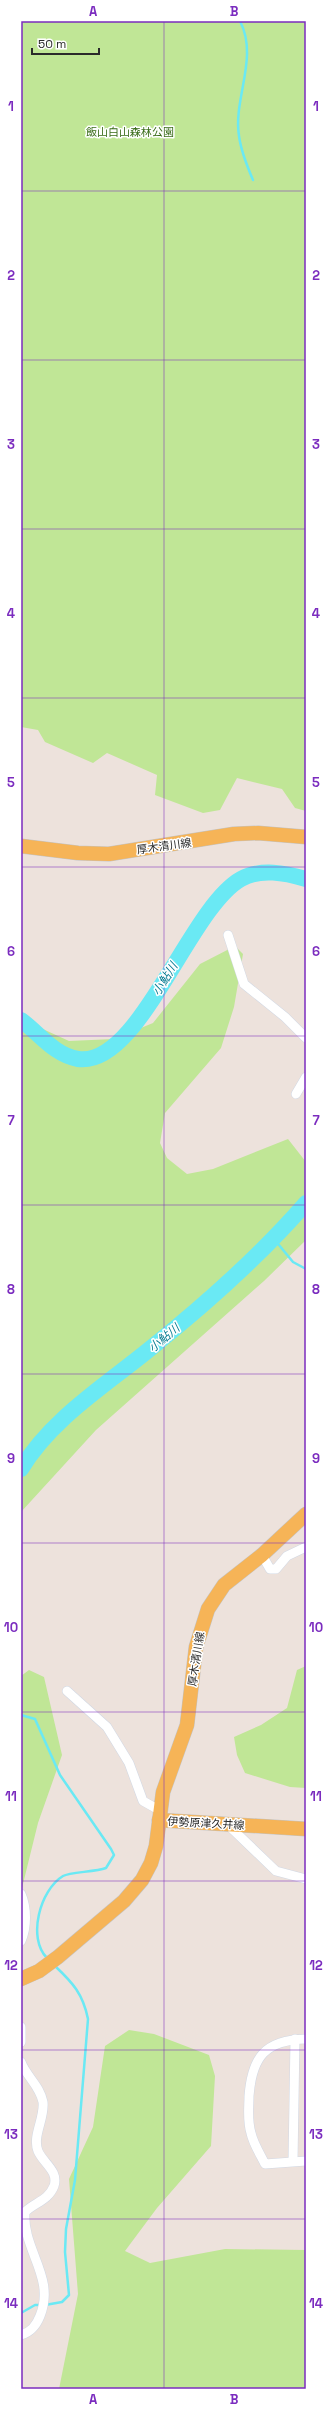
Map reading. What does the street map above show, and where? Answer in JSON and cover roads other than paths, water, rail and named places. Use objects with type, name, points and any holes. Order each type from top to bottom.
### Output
[{"type":"main road","name":"厚木清川線","points":[[21,846],[78,853],[109,854],[234,834],[258,833],[306,837]]},
{"type":"main road","name":"厚木清川線","points":[[159,1815],[163,1792],[187,1725],[196,1647],[204,1619],[224,1585],[262,1555],[306,1514]]},
{"type":"main road","name":"伊勢原津久井線","points":[[21,1979],[48,1964],[132,1893],[151,1863],[156,1846],[159,1815],[226,1824],[306,1829]]},
{"type":"street","points":[[228,935],[244,984],[285,1017],[306,1038]]},
{"type":"street","points":[[296,1094],[306,1077]]},
{"type":"street","points":[[262,1555],[270,1569],[276,1569],[287,1556],[306,1547]]},
{"type":"street","points":[[67,1691],[107,1727],[129,1763],[143,1801],[159,1815]]},
{"type":"street","points":[[226,1824],[276,1871],[306,1879]]},
{"type":"street","points":[[21,1894],[25,1903],[25,1932],[21,1941]]},
{"type":"street","points":[[21,2027],[21,2042]]},
{"type":"street","points":[[306,2039],[295,2039],[270,2046],[256,2061],[251,2075],[248,2118],[251,2134],[265,2164],[306,2161]]},
{"type":"street","points":[[293,2161],[295,2039]]},
{"type":"street","points":[[21,2062],[41,2096],[43,2110],[37,2146],[40,2154],[53,2172],[55,2180],[47,2197],[25,2212],[26,2223],[43,2278],[45,2297],[38,2321],[33,2328],[21,2335]]},
{"type":"waterway","points":[[240,21],[245,35],[247,49],[239,107],[239,136],[246,164],[253,180]]},
{"type":"waterway","name":"小鮎川","points":[[21,1020],[47,1043],[69,1057],[78,1059],[100,1055],[122,1039],[143,1014],[202,921],[222,895],[241,879],[257,874],[281,873],[306,879]]},
{"type":"waterway","name":"小鮎川","points":[[21,1469],[48,1434],[64,1418],[212,1297],[251,1261],[306,1203]]},
{"type":"waterway","points":[[274,1239],[293,1262],[306,1269]]},
{"type":"waterway","points":[[21,1715],[35,1719],[60,1775],[114,1855],[106,1868],[63,1876],[48,1892],[39,1915],[37,1927],[41,1949],[47,1958]]},
{"type":"waterway","points":[[45,2305],[62,2302],[69,2295],[65,2252],[66,2229],[75,2180],[88,2019],[80,1996],[67,1978],[55,1966]]},
{"type":"waterway","points":[[21,2313],[35,2305],[40,2305]]},
{"type":"park label","name":"飯山白山森林公園","points":[[130,132]]}]
